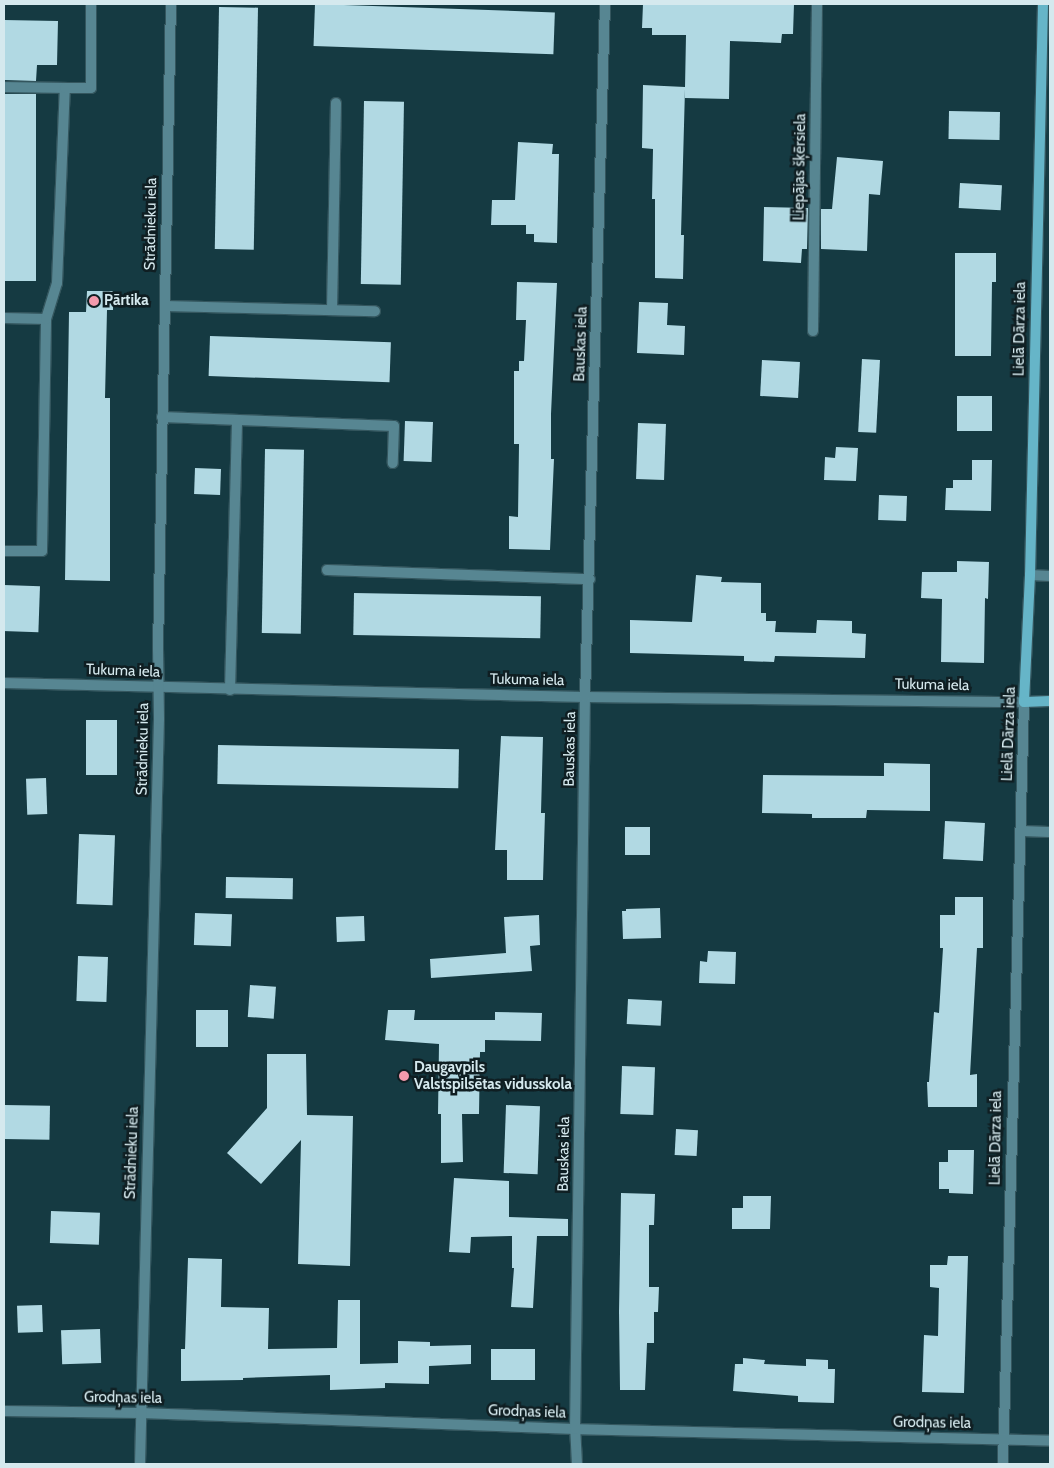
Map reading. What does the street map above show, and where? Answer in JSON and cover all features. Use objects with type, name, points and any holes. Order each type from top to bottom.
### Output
[{"type":"street","points":[[4,87],[91,88],[91,4]]},
{"type":"street","name":"Strādnieku iela","points":[[140,1464],[159,687],[162,418],[171,4]]},
{"type":"street","name":"Bauskas iela","points":[[577,1464],[575,1429],[586,697],[606,4]]},
{"type":"street","name":"Liepājas šķērsiela","points":[[813,331],[817,4]]},
{"type":"street","name":"Lielā Dārza iela","points":[[1003,1464],[1024,702],[1030,575],[1043,4]]},
{"type":"street","points":[[4,551],[42,551],[46,319],[57,284],[65,88]]},
{"type":"street","points":[[332,310],[336,103]]},
{"type":"street","points":[[165,306],[375,310]]},
{"type":"street","points":[[4,318],[46,319]]},
{"type":"street","points":[[162,418],[394,426],[393,463]]},
{"type":"street","points":[[230,690],[237,420]]},
{"type":"street","points":[[327,570],[590,579]]},
{"type":"street","points":[[1030,575],[1050,576]]},
{"type":"street","name":"Tukuma iela","points":[[4,683],[230,690],[586,697],[1050,701]]},
{"type":"street","points":[[1021,831],[1050,832]]},
{"type":"street","name":"Grodņas iela","points":[[4,1411],[140,1413],[575,1429],[1050,1441]]},
{"type":"building","points":[[315,4],[555,12],[553,54],[314,46]]},
{"type":"building","points":[[643,4],[794,4],[793,34],[782,34],[781,43],[730,41],[729,99],[685,98],[685,89],[681,235],[684,235],[683,279],[655,278],[655,199],[652,199],[653,149],[642,148],[643,85],[685,87],[686,35],[652,35],[652,28],[642,28]]},
{"type":"building","points":[[219,7],[258,8],[254,250],[215,249]]},
{"type":"building","points":[[4,20],[58,21],[57,65],[37,65],[36,81],[4,80]]},
{"type":"building","points":[[4,94],[36,94],[36,281],[4,281]]},
{"type":"building","points":[[364,101],[404,102],[401,285],[361,284]]},
{"type":"building","points":[[949,111],[1000,112],[1000,140],[949,139]]},
{"type":"building","points":[[518,142],[553,144],[552,154],[559,154],[557,243],[534,242],[534,234],[526,234],[526,225],[491,225],[492,200],[515,200]]},
{"type":"building","points":[[837,157],[883,161],[880,195],[869,194],[867,251],[821,249],[821,209],[832,209]]},
{"type":"building","points":[[960,183],[1002,185],[1001,210],[959,208]]},
{"type":"building","points":[[764,207],[808,208],[807,249],[802,249],[801,263],[763,261]]},
{"type":"building","points":[[955,253],[996,253],[996,282],[992,282],[991,356],[955,356]]},
{"type":"building","points":[[517,282],[557,283],[551,414],[551,459],[554,459],[550,550],[509,549],[509,516],[518,517],[519,444],[514,444],[514,371],[519,371],[519,361],[524,361],[526,320],[516,320]]},
{"type":"building","points":[[87,291],[113,291],[113,310],[107,310],[105,398],[110,398],[110,581],[65,580],[69,312],[86,312]]},
{"type":"building","points":[[639,302],[668,303],[667,325],[685,326],[684,355],[637,353]]},
{"type":"building","points":[[210,336],[391,342],[389,382],[209,376]]},
{"type":"building","points":[[862,359],[880,360],[876,433],[858,432]]},
{"type":"building","points":[[762,360],[800,362],[798,398],[760,396]]},
{"type":"building","points":[[957,396],[992,396],[992,431],[957,431]]},
{"type":"building","points":[[405,421],[433,422],[432,462],[404,461]]},
{"type":"building","points":[[638,423],[666,424],[664,480],[636,479]]},
{"type":"building","points":[[836,447],[858,448],[856,481],[824,480],[825,457],[835,458]]},
{"type":"building","points":[[265,449],[304,450],[301,634],[262,633]]},
{"type":"building","points":[[972,460],[992,460],[991,511],[945,510],[946,488],[953,488],[953,480],[972,480]]},
{"type":"building","points":[[195,468],[221,469],[220,495],[194,494]]},
{"type":"building","points":[[879,495],[907,496],[906,521],[878,520]]},
{"type":"building","points":[[957,561],[989,562],[988,599],[985,598],[984,663],[941,662],[942,599],[921,598],[922,572],[957,572]]},
{"type":"building","points":[[696,575],[722,577],[721,582],[761,583],[761,613],[766,613],[766,621],[776,621],[775,632],[816,633],[817,620],[852,621],[852,633],[866,634],[865,658],[775,656],[774,662],[744,661],[744,656],[630,653],[630,620],[692,622]]},
{"type":"building","points":[[4,585],[40,586],[38,632],[4,631]]},
{"type":"building","points":[[354,593],[541,596],[540,638],[353,635]]},
{"type":"building","points":[[86,720],[117,720],[117,775],[86,775]]},
{"type":"building","points":[[501,736],[543,737],[541,813],[545,813],[543,880],[507,880],[507,850],[495,850]]},
{"type":"building","points":[[218,745],[459,749],[458,788],[217,784]]},
{"type":"building","points":[[884,763],[930,764],[930,811],[867,810],[866,818],[812,818],[812,814],[762,813],[763,775],[884,776]]},
{"type":"building","points":[[46,778],[47,814],[27,815],[26,779]]},
{"type":"building","points":[[945,821],[985,823],[983,861],[943,859]]},
{"type":"building","points":[[625,827],[650,827],[650,855],[625,855]]},
{"type":"building","points":[[79,834],[115,835],[113,905],[77,904]]},
{"type":"building","points":[[226,877],[293,878],[293,899],[226,898]]},
{"type":"building","points":[[955,897],[983,897],[983,948],[977,948],[970,1075],[977,1074],[977,1107],[928,1107],[927,1082],[929,1082],[934,1012],[939,1013],[943,948],[940,948],[940,915],[955,915]]},
{"type":"building","points":[[660,908],[661,938],[623,939],[622,911],[626,911],[626,909]]},
{"type":"building","points":[[195,913],[232,914],[231,946],[194,945]]},
{"type":"building","points":[[539,915],[540,945],[530,946],[532,971],[431,978],[430,959],[506,953],[504,917]]},
{"type":"building","points":[[364,916],[365,941],[337,942],[336,917]]},
{"type":"building","points":[[708,951],[736,952],[735,984],[699,983],[700,961],[707,962]]},
{"type":"building","points":[[78,956],[108,957],[106,1002],[76,1001]]},
{"type":"building","points":[[250,985],[276,987],[274,1019],[248,1017]]},
{"type":"building","points":[[628,999],[662,1001],[661,1026],[627,1024]]},
{"type":"building","points":[[196,1010],[228,1010],[228,1047],[196,1047]]},
{"type":"building","points":[[388,1010],[415,1010],[414,1020],[495,1020],[495,1012],[542,1013],[541,1041],[485,1040],[485,1052],[480,1052],[479,1114],[462,1114],[463,1162],[441,1163],[441,1114],[438,1114],[439,1044],[385,1040]]},
{"type":"building","points":[[267,1054],[306,1054],[307,1115],[353,1116],[350,1266],[298,1264],[301,1140],[261,1184],[227,1153],[267,1108]]},
{"type":"building","points":[[622,1066],[655,1067],[653,1115],[620,1114]]},
{"type":"building","points":[[4,1105],[50,1106],[49,1140],[4,1139]]},
{"type":"building","points":[[506,1105],[540,1106],[538,1174],[504,1173]]},
{"type":"building","points":[[676,1129],[698,1130],[697,1156],[675,1155]]},
{"type":"building","points":[[948,1150],[974,1150],[973,1194],[949,1193],[949,1189],[939,1189],[939,1162],[948,1162]]},
{"type":"building","points":[[454,1178],[509,1181],[509,1217],[568,1219],[568,1236],[537,1236],[533,1308],[511,1307],[514,1268],[512,1268],[512,1236],[471,1237],[470,1253],[449,1252]]},
{"type":"building","points":[[621,1193],[655,1194],[654,1225],[649,1225],[649,1287],[659,1287],[658,1312],[654,1312],[654,1343],[647,1343],[645,1390],[620,1390]]},
{"type":"building","points":[[743,1196],[771,1196],[770,1229],[732,1229],[732,1208],[743,1208]]},
{"type":"building","points":[[51,1211],[100,1213],[99,1245],[50,1243]]},
{"type":"building","points":[[948,1256],[968,1256],[964,1393],[922,1392],[924,1335],[938,1336],[939,1288],[930,1287],[930,1265],[947,1265]]},
{"type":"building","points":[[188,1258],[222,1259],[221,1307],[269,1308],[268,1349],[337,1348],[338,1300],[360,1300],[360,1364],[398,1363],[398,1341],[430,1342],[430,1346],[471,1345],[471,1364],[429,1366],[429,1384],[385,1383],[385,1388],[330,1390],[330,1375],[181,1381],[181,1349],[185,1349]]},
{"type":"building","points":[[42,1305],[43,1332],[18,1333],[17,1306]]},
{"type":"building","points":[[100,1329],[101,1363],[62,1364],[61,1330]]},
{"type":"building","points":[[491,1349],[535,1349],[535,1380],[491,1380]]},
{"type":"building","points":[[743,1358],[765,1360],[764,1364],[806,1366],[806,1359],[828,1360],[828,1369],[835,1369],[834,1403],[798,1402],[798,1396],[733,1391],[735,1364],[743,1364]]},
{"type":"place","name":"Pārtika","points":[[94,301]]},
{"type":"place","name":"Daugavpils Valstspilsētas vidusskola","points":[[404,1076]]}]
